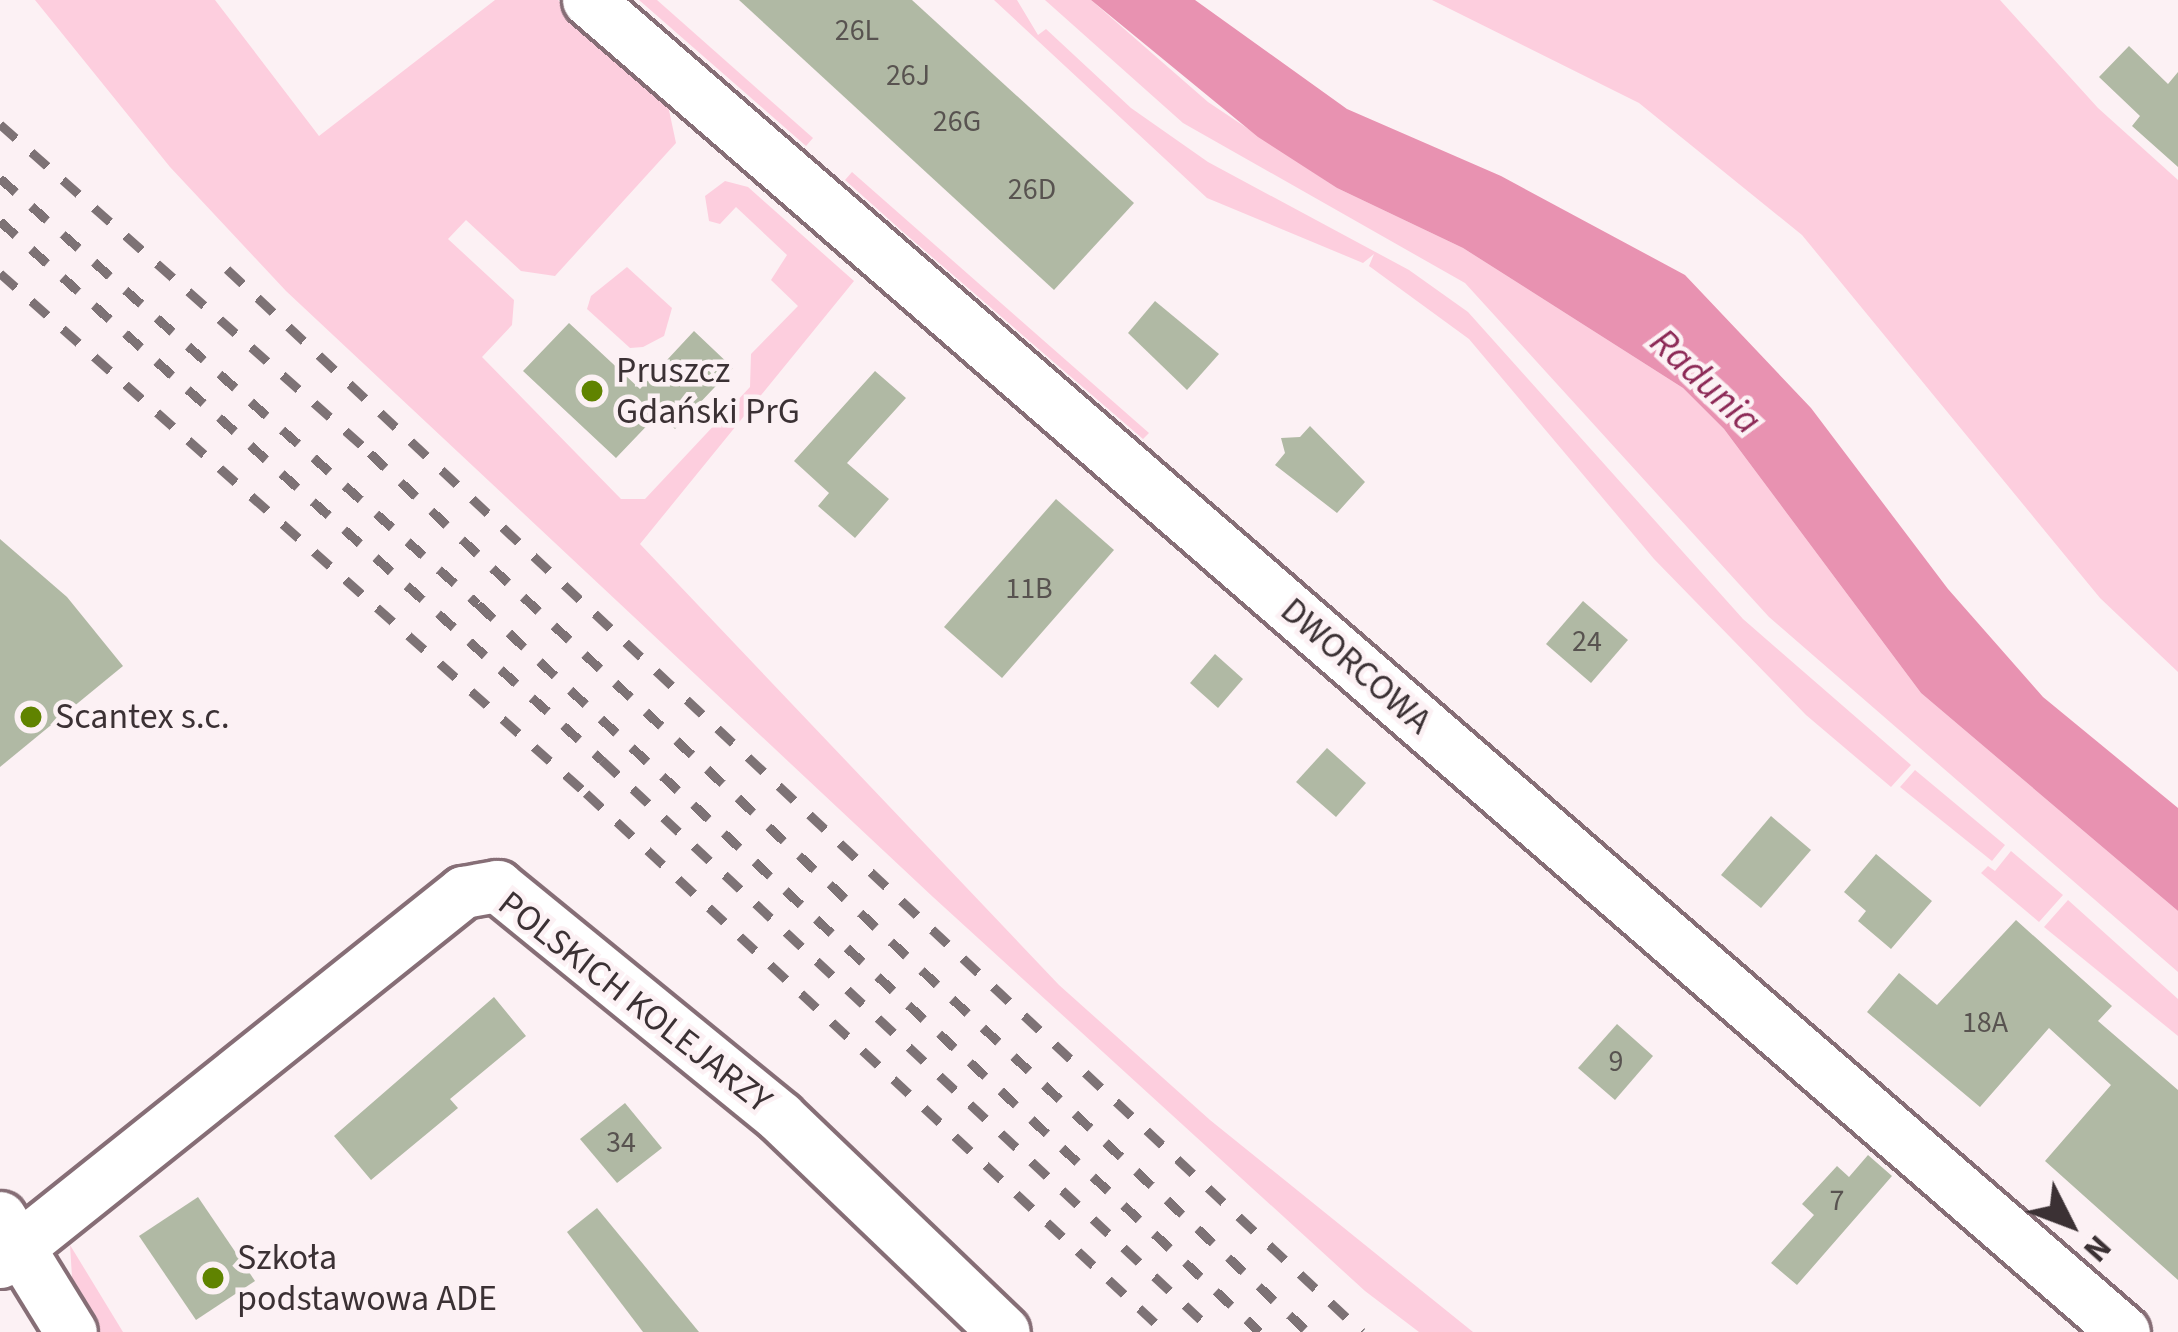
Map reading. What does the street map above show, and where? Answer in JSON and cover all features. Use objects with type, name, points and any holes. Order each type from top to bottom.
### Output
[{"type":"street","name":"DWORCOWA","points":[[588,0],[2124,1332]]},
{"type":"street","name":"POLSKICH KOLEJARZY","points":[[6,1242],[463,892],[497,886],[780,1117],[1004,1332]]},
{"type":"street","points":[[6,1242],[71,1332]]},
{"type":"shaded area","points":[[35,0],[215,0],[319,136],[495,0],[558,0],[666,96],[676,143],[555,276],[521,271],[466,220],[448,239],[514,300],[512,325],[482,357],[621,499],[645,499],[750,387],[751,354],[798,306],[771,280],[787,255],[736,207],[720,224],[709,221],[705,196],[725,181],[748,187],[854,281],[640,544],[1059,985],[1210,1120],[1473,1332],[1419,1332],[1365,1291],[933,897],[286,291],[170,167]]},
{"type":"shaded area","points":[[639,0],[657,0],[813,138],[806,146]]},
{"type":"shaded area","points":[[994,0],[1017,0],[1038,35],[1046,29],[1131,108],[1208,162],[1409,270],[1468,312],[1743,619],[1911,765],[1891,787],[1806,715],[1654,559],[1469,339],[1369,266],[1374,254],[1363,263],[1207,198]]},
{"type":"shaded area","points":[[1045,0],[1091,0],[1208,102],[1337,188],[1463,248],[1683,388],[1724,429],[1921,693],[2178,911],[2178,972],[1769,617],[1465,283],[1183,123]]},
{"type":"shaded area","points":[[1432,0],[2000,0],[2098,108],[2178,180],[2178,672],[2100,598],[1802,235],[1639,103]]},
{"type":"shaded area","points":[[852,172],[1149,433],[1143,439],[902,231],[845,180]]},
{"type":"shaded area","points":[[627,267],[672,308],[664,336],[643,347],[630,348],[587,309],[591,296]]},
{"type":"shaded area","points":[[1915,770],[2005,845],[1992,861],[1900,787]]},
{"type":"shaded area","points":[[2011,851],[2063,895],[2039,922],[1981,873],[1988,866],[1995,871]]},
{"type":"shaded area","points":[[2068,900],[2178,999],[2178,1036],[2044,927]]},
{"type":"shaded area","points":[[70,1245],[123,1332],[99,1332],[73,1293]]},
{"type":"water","name":"Radunia","points":[[1091,0],[1195,0],[1347,109],[1501,176],[1685,275],[1811,408],[1948,589],[2043,697],[2178,808],[2178,911],[1921,693],[1724,429],[1683,388],[1463,248],[1337,188],[1258,137]]},
{"type":"building","points":[[739,0],[912,0],[1134,203],[1054,290]]},
{"type":"building","points":[[2129,46],[2168,84],[2178,72],[2178,167],[2132,126],[2140,116],[2099,77]]},
{"type":"building","points":[[1155,301],[1219,354],[1187,390],[1128,333]]},
{"type":"building","name":"Pruszcz Gdański PrG","points":[[569,323],[640,389],[694,331],[733,368],[675,429],[659,413],[616,458],[523,371]]},
{"type":"building","points":[[875,371],[906,398],[847,463],[889,499],[855,538],[818,506],[829,493],[794,461]]},
{"type":"building","points":[[1310,426],[1365,482],[1337,513],[1275,465],[1285,453],[1281,438],[1300,437]]},
{"type":"building","points":[[1056,499],[1114,550],[1002,678],[944,627]]},
{"type":"building","name":"Scantex s.c.","points":[[0,539],[67,597],[123,666],[0,767]]},
{"type":"building","points":[[1583,601],[1628,640],[1591,683],[1546,644]]},
{"type":"building","points":[[1215,654],[1243,679],[1218,708],[1190,683]]},
{"type":"building","points":[[1327,748],[1366,783],[1336,817],[1296,782]]},
{"type":"building","points":[[1771,816],[1811,850],[1761,908],[1721,875]]},
{"type":"building","points":[[1876,854],[1932,901],[1891,949],[1858,921],[1866,911],[1844,892]]},
{"type":"building","points":[[2016,920],[2112,1006],[2098,1021],[2178,1090],[2178,1280],[2045,1161],[2111,1085],[2049,1028],[1980,1107],[1867,1012],[1899,973],[1937,1005]]},
{"type":"building","points":[[494,997],[526,1036],[450,1099],[458,1108],[371,1180],[334,1136]]},
{"type":"building","points":[[1617,1024],[1653,1056],[1615,1100],[1578,1068]]},
{"type":"building","points":[[625,1103],[662,1148],[617,1183],[580,1139]]},
{"type":"building","points":[[1868,1155],[1892,1176],[1797,1285],[1771,1263],[1814,1215],[1802,1204],[1837,1166],[1849,1177]]},
{"type":"building","points":[[198,1197],[255,1281],[196,1320],[139,1236]]},
{"type":"building","points":[[597,1208],[699,1332],[643,1332],[567,1232]]},
{"type":"railway","points":[[0,124],[370,453],[1308,1332]]},
{"type":"railway","points":[[0,178],[478,604],[1260,1332]]},
{"type":"railway","points":[[0,221],[602,760],[1214,1332]]},
{"type":"railway","points":[[227,269],[1362,1332]]},
{"type":"railway","points":[[0,273],[586,793],[1165,1332]]},
{"type":"place","name":"Pruszcz Gdański PrG","points":[[592,391]]},
{"type":"place","name":"Scantex s.c.","points":[[31,717]]},
{"type":"place","name":"Szkoła podstawowa ADE","points":[[213,1278]]}]
